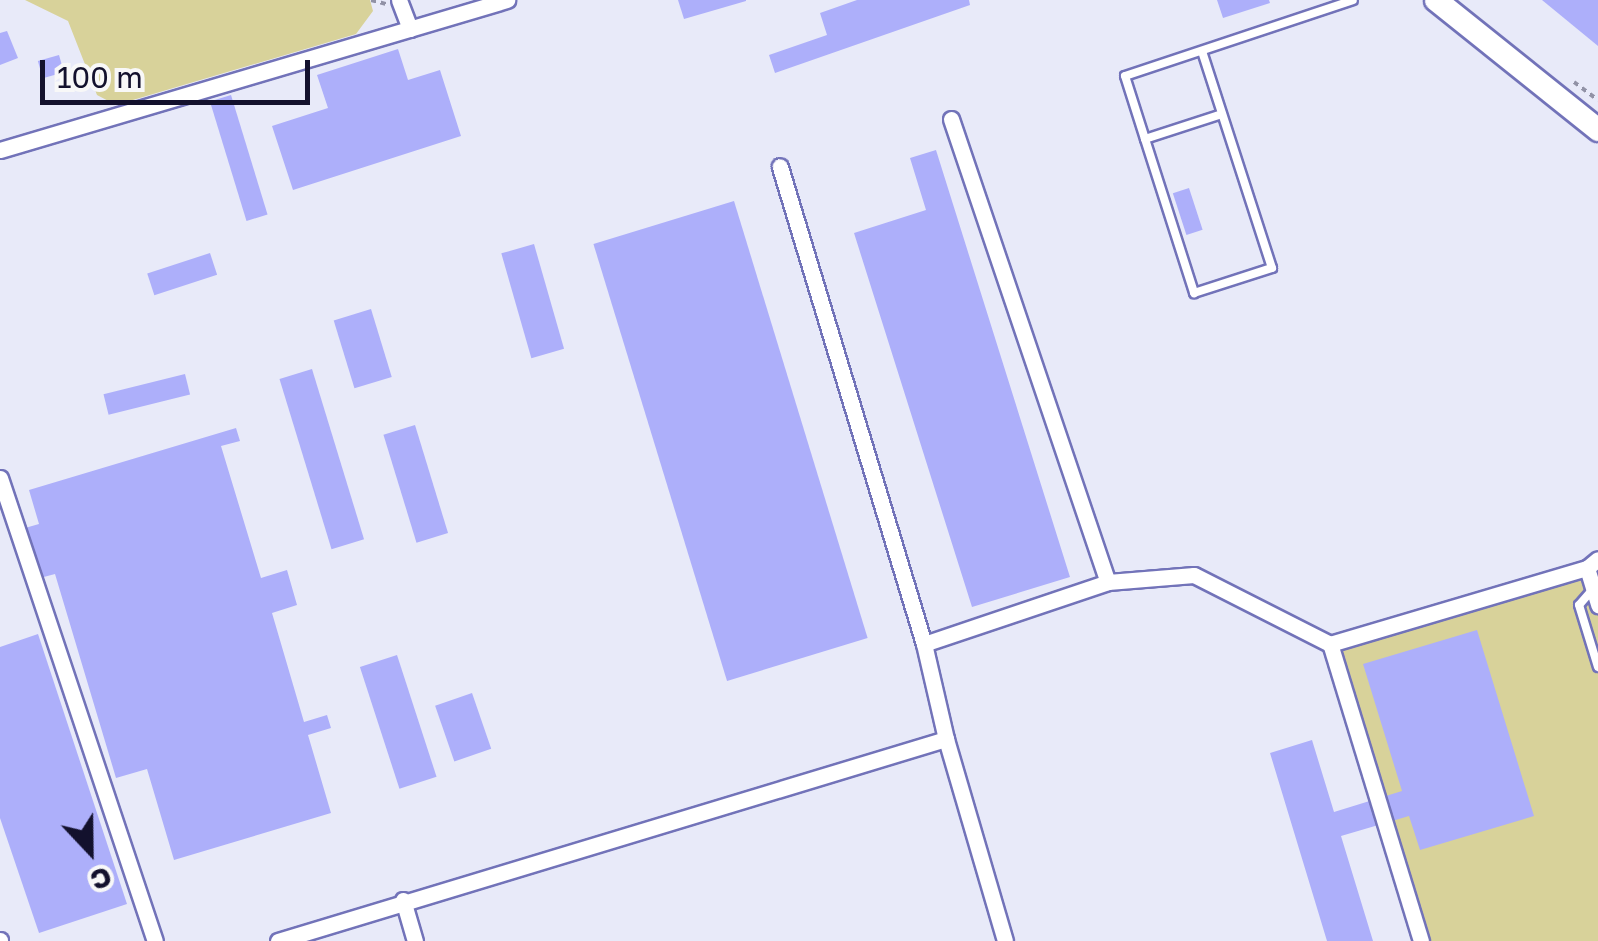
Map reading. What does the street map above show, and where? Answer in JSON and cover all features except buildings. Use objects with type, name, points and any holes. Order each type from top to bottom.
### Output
[{"type":"main road","points":[[1436,0],[1598,130]]},
{"type":"street","points":[[400,0],[410,29]]},
{"type":"street","points":[[0,150],[506,0]]},
{"type":"street","points":[[951,119],[1108,582]]},
{"type":"street","points":[[780,166],[924,644],[946,738],[1005,941]]},
{"type":"street","points":[[0,478],[155,941]]},
{"type":"street","points":[[924,644],[1108,582],[1194,574],[1330,644],[1592,564],[1598,606]]},
{"type":"street","points":[[1330,644],[1421,941]]},
{"type":"street","points":[[278,941],[402,900],[946,738]]},
{"type":"street","points":[[402,900],[416,941]]},
{"type":"lane","points":[[1202,51],[1272,268],[1194,293],[1125,76],[1354,0]]},
{"type":"lane","points":[[1145,138],[1222,114]]},
{"type":"lane","points":[[1593,589],[1579,605],[1598,666]]},
{"type":"shaded area","points":[[25,0],[370,0],[373,11],[356,34],[116,105],[97,95],[68,21]]},
{"type":"shaded area","points":[[1598,560],[1598,941],[1421,941],[1330,644]]}]
